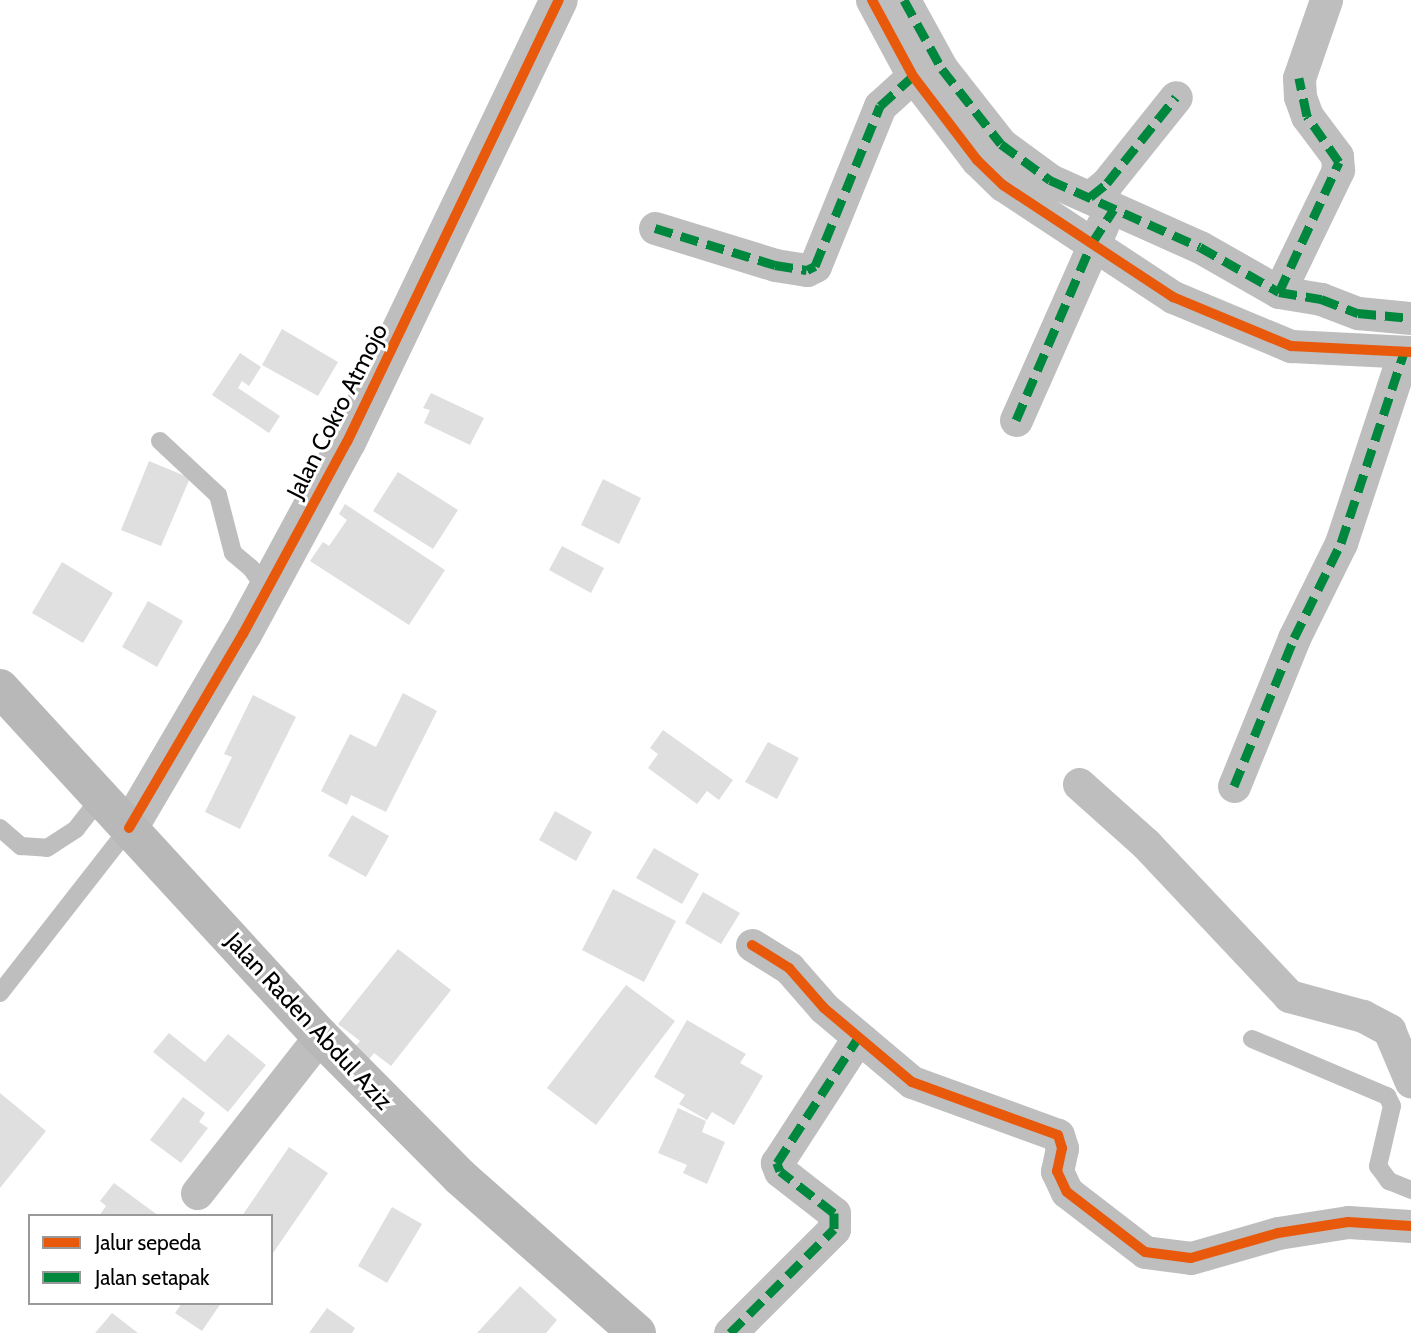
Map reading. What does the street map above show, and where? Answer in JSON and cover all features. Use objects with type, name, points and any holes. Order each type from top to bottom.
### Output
[{"type":"main road","name":"Jalan Raden Abdul Aziz","points":[[0,688],[320,1037],[460,1177],[638,1333]]},
{"type":"street","name":"Jalan Cokro Atmojo","points":[[130,828],[267,591],[347,442],[559,0]]},
{"type":"street","points":[[872,0],[914,76],[949,100],[1100,220],[1173,297],[1291,346],[1408,352],[1341,543],[1294,638],[1234,786]]},
{"type":"street","points":[[904,0],[942,69],[949,100],[977,160],[1003,185],[1100,220],[1200,247],[1279,292],[1321,299],[1358,313],[1411,318]]},
{"type":"street","points":[[1279,292],[1338,170],[1337,156],[1307,116],[1300,97],[1299,78],[1326,0]]},
{"type":"street","points":[[655,228],[775,265],[807,270],[815,266],[880,106],[914,76]]},
{"type":"street","points":[[1016,420],[1100,220],[1107,183],[1176,97]]},
{"type":"street","points":[[1079,784],[1156,853],[1289,996],[1363,1016],[1389,1030],[1411,1082]]},
{"type":"street","points":[[752,944],[789,968],[824,1009],[912,1082],[1058,1135],[1062,1148],[1057,1171],[1067,1192],[1145,1252],[1191,1258],[1278,1233],[1348,1222],[1411,1226]]},
{"type":"street","points":[[197,1193],[320,1037]]},
{"type":"street","points":[[730,1333],[834,1229],[834,1213],[780,1171],[777,1163],[858,1038]]},
{"type":"lane","points":[[160,440],[218,495],[233,553],[251,568],[267,591]]},
{"type":"lane","points":[[0,828],[21,846],[47,848],[76,828],[101,797]]},
{"type":"lane","points":[[0,993],[130,828]]},
{"type":"lane","points":[[1252,1039],[1387,1096],[1392,1106],[1378,1166],[1389,1181],[1411,1190]]},
{"type":"building","points":[[282,329],[338,362],[318,396],[262,365]]},
{"type":"building","points":[[240,353],[261,367],[249,386],[242,381],[238,388],[280,416],[269,433],[212,395]]},
{"type":"building","points":[[431,393],[484,418],[470,445],[424,423],[430,410],[423,408]]},
{"type":"building","points":[[149,461],[190,478],[161,546],[121,530]]},
{"type":"building","points":[[398,472],[458,510],[433,549],[373,511]]},
{"type":"building","points":[[603,479],[641,498],[619,544],[581,525]]},
{"type":"building","points":[[345,504],[445,570],[409,625],[310,561],[323,542],[329,546],[347,520],[339,514]]},
{"type":"building","points":[[562,546],[604,568],[591,593],[549,570]]},
{"type":"building","points":[[62,562],[113,593],[83,643],[32,613]]},
{"type":"building","points":[[148,601],[183,621],[157,667],[122,647]]},
{"type":"building","points":[[403,693],[437,711],[386,812],[351,795],[347,805],[321,791],[350,734],[376,747]]},
{"type":"building","points":[[253,695],[296,717],[240,829],[205,812],[232,757],[224,754]]},
{"type":"building","points":[[663,730],[733,780],[719,800],[707,791],[697,804],[648,768],[658,754],[650,748]]},
{"type":"building","points":[[768,742],[799,758],[777,799],[745,782]]},
{"type":"building","points":[[555,811],[592,832],[576,861],[539,840]]},
{"type":"building","points":[[352,815],[389,836],[366,877],[328,856]]},
{"type":"building","points":[[654,848],[699,874],[682,904],[636,878]]},
{"type":"building","points":[[613,889],[676,921],[644,982],[582,950]]},
{"type":"building","points":[[703,892],[740,913],[721,944],[685,923]]},
{"type":"building","points":[[398,949],[451,990],[391,1066],[374,1053],[368,1061],[353,1049],[360,1041],[338,1024]]},
{"type":"building","points":[[626,985],[675,1021],[596,1125],[547,1088]]},
{"type":"building","points":[[687,1020],[746,1054],[740,1063],[763,1076],[734,1125],[712,1112],[707,1120],[679,1104],[685,1095],[654,1077]]},
{"type":"building","points":[[169,1033],[205,1062],[228,1034],[266,1065],[228,1112],[153,1052]]},
{"type":"building","points":[[0,1093],[46,1131],[0,1188]]},
{"type":"building","points":[[183,1097],[205,1113],[199,1122],[208,1128],[181,1163],[150,1140]]},
{"type":"building","points":[[678,1108],[706,1121],[702,1132],[725,1142],[707,1184],[683,1173],[687,1165],[658,1153]]},
{"type":"building","points":[[289,1147],[328,1173],[273,1253],[273,1214],[243,1214]]},
{"type":"building","points":[[114,1183],[156,1214],[100,1214],[106,1206],[100,1201]]},
{"type":"building","points":[[392,1207],[422,1224],[387,1283],[358,1266]]},
{"type":"building","points":[[520,1286],[557,1320],[546,1333],[477,1333]]},
{"type":"building","points":[[181,1305],[220,1305],[202,1331],[175,1313]]},
{"type":"building","points":[[327,1308],[355,1328],[352,1333],[309,1333]]},
{"type":"building","points":[[112,1313],[138,1333],[95,1333]]},
{"type":"marked path","points":[[904,0],[942,69],[1001,144],[1050,180],[1200,247],[1279,292],[1321,299],[1358,313],[1411,318]]},
{"type":"marked path","points":[[655,228],[775,265],[807,270],[815,266],[880,106],[913,76]]},
{"type":"marked path","points":[[1279,292],[1339,162],[1307,116],[1299,78]]},
{"type":"marked path","points":[[1090,197],[1107,183],[1176,97]]},
{"type":"marked path","points":[[1016,420],[1092,243],[1114,209]]},
{"type":"marked path","points":[[1234,786],[1294,638],[1341,543],[1404,352]]},
{"type":"marked path","points":[[730,1333],[834,1229],[834,1213],[780,1171],[777,1163],[858,1038]]},
{"type":"cycle path","points":[[129,828],[243,634],[347,442],[559,0]]},
{"type":"cycle path","points":[[872,0],[913,76],[977,160],[1003,185],[1173,297],[1291,346],[1411,352]]},
{"type":"cycle path","points":[[752,945],[789,968],[824,1008],[912,1082],[1058,1135],[1062,1148],[1057,1171],[1067,1192],[1145,1252],[1191,1258],[1278,1233],[1348,1222],[1411,1226]]}]
